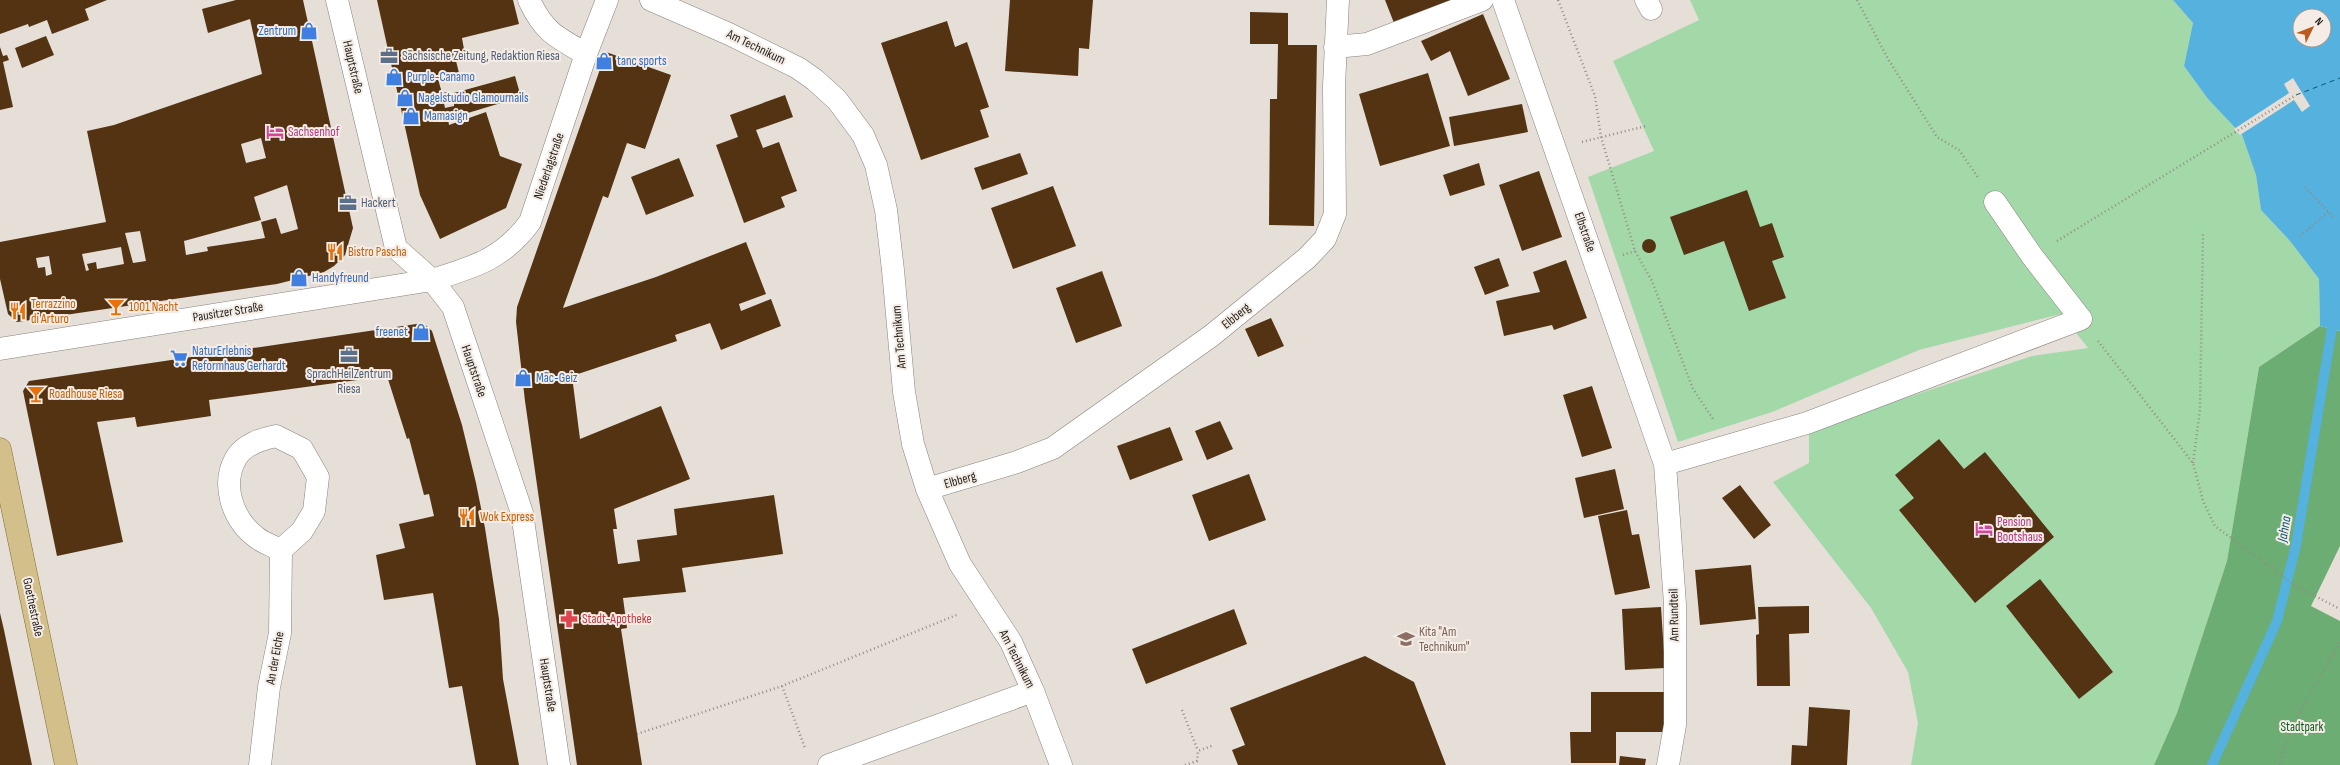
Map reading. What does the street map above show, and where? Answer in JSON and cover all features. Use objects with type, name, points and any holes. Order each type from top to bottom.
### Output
[{"type":"main road","name":"Goethestraße","points":[[0,449],[66,765]]},
{"type":"street","name":"Hauptstraße","points":[[337,0],[396,248],[432,280],[453,307],[522,513],[559,765]]},
{"type":"street","points":[[529,0],[539,21],[556,37],[586,54]]},
{"type":"street","name":"Niederlagstraße","points":[[432,280],[474,267],[489,260],[518,238],[530,222],[586,54],[608,0]]},
{"type":"street","name":"Am Technikum","points":[[651,0],[729,34],[798,68],[815,80],[838,100],[863,135],[876,165],[886,210],[894,270],[904,392],[913,444],[927,490],[960,564],[1011,642],[1033,690],[1061,765]]},
{"type":"street","name":"Elbberg","points":[[927,490],[1010,464],[1053,448],[1211,336],[1307,258],[1325,239],[1334,214],[1335,47],[1338,0]]},
{"type":"street","points":[[1335,47],[1367,44],[1482,0]]},
{"type":"street","name":"Elbstraße","points":[[1503,0],[1665,464]]},
{"type":"street","points":[[1665,464],[1807,423],[2081,319],[2032,256],[1995,202]]},
{"type":"street","name":"Pausitzer Straße","points":[[0,349],[432,280]]},
{"type":"street","points":[[276,436],[302,449],[318,477],[314,511],[302,530],[280,550],[256,537],[240,521],[231,503],[228,478],[236,456],[256,441],[276,436]]},
{"type":"street","name":"Am Rundteil","points":[[1665,464],[1675,604],[1675,725],[1668,765]]},
{"type":"street","name":"An der Eiche","points":[[260,765],[269,686],[280,632],[280,550]]},
{"type":"street","points":[[829,765],[1033,690]]},
{"type":"path","points":[[1558,0],[1595,96],[1601,137],[1636,251],[1652,281],[1693,389],[1730,444]]},
{"type":"path","points":[[1857,0],[1888,59],[1937,137],[1959,150],[1995,202]]},
{"type":"path","points":[[2032,256],[2296,95]]},
{"type":"path","points":[[1556,149],[1646,126]]},
{"type":"path","points":[[2305,186],[2335,219]]},
{"type":"path","points":[[2300,236],[2328,212]]},
{"type":"path","points":[[2203,233],[2202,367],[2200,410],[2193,463],[2203,501],[2215,526],[2296,586],[2340,609]]},
{"type":"path","points":[[2081,319],[2193,463]]},
{"type":"path","points":[[637,734],[782,686],[985,602]]},
{"type":"path","points":[[2279,765],[2292,724],[2340,642]]},
{"type":"path","points":[[782,686],[807,751]]},
{"type":"path","points":[[1182,710],[1198,751],[1197,761],[1185,765]]},
{"type":"path","points":[[1198,751],[1214,745]]},
{"type":"green space","points":[[1690,0],[2173,0],[2193,23],[2184,66],[2208,99],[2242,135],[2256,175],[2261,210],[2290,241],[2319,279],[2320,326],[2259,367],[2227,561],[2177,713],[2154,765],[1911,765],[1918,723],[1908,672],[1871,608],[1773,482],[1809,463],[1809,430],[2032,356],[2088,348],[2061,314],[1919,350],[1772,412],[1678,442],[1588,177],[1654,151],[1613,61],[1699,20]]},
{"type":"green space","name":"Stadtpark","points":[[2320,326],[2340,331],[2340,546],[2311,606],[2340,621],[2340,765],[2154,765],[2177,713],[2227,561],[2259,367]]},
{"type":"water","points":[[2173,0],[2340,0],[2340,331],[2320,326],[2319,279],[2290,241],[2261,210],[2256,175],[2242,135],[2208,99],[2184,66],[2193,23]]},
{"type":"pier","points":[[2293,78],[2310,106],[2302,112],[2294,100],[2240,135],[2234,129],[2289,93],[2284,84]]},
{"type":"building","points":[[0,0],[107,0],[85,9],[89,20],[52,34],[47,20],[29,27],[28,24],[0,34]]},
{"type":"building","points":[[236,0],[303,0],[353,228],[345,255],[334,266],[324,272],[277,284],[17,322],[8,314],[0,279],[0,242],[106,222],[87,131],[114,125],[262,74],[250,19],[208,33],[202,9]],"holes":[[[261,138],[266,158],[246,163],[241,144]],[[287,185],[298,229],[281,234],[276,218],[261,222],[265,238],[207,247],[208,251],[186,255],[184,241],[261,220],[254,197]],[[140,231],[146,261],[133,263],[125,233]],[[121,247],[124,264],[97,269],[96,262],[87,264],[89,270],[86,271],[82,254]],[[49,256],[52,274],[46,276],[45,267],[38,268],[36,258]]]},
{"type":"building","points":[[377,0],[513,0],[519,24],[462,38],[465,55],[455,57],[459,73],[438,79],[442,93],[448,92],[449,98],[443,99],[445,108],[454,106],[454,93],[515,76],[521,97],[448,119],[449,125],[486,112],[500,156],[522,164],[506,208],[440,239],[420,195]]},
{"type":"building","points":[[1010,0],[1093,0],[1089,49],[1079,48],[1078,76],[1005,71]]},
{"type":"building","points":[[1385,0],[1453,0],[1394,23]]},
{"type":"building","points":[[1250,12],[1288,13],[1288,45],[1317,45],[1314,226],[1269,225],[1270,99],[1277,99],[1278,44],[1250,44]]},
{"type":"building","points":[[1483,14],[1510,79],[1468,96],[1450,51],[1431,61],[1421,41]]},
{"type":"building","points":[[947,21],[955,47],[967,42],[989,107],[980,110],[989,137],[921,160],[881,43]]},
{"type":"building","points":[[46,36],[54,55],[22,68],[15,48]]},
{"type":"building","points":[[0,47],[3,56],[7,55],[9,60],[3,62],[13,107],[0,110]]},
{"type":"building","points":[[606,52],[671,75],[645,149],[627,143],[608,198],[603,196],[563,308],[656,277],[746,242],[766,294],[739,304],[741,311],[771,299],[781,326],[721,350],[710,323],[675,335],[677,341],[572,376],[580,439],[661,406],[690,479],[614,509],[617,529],[613,529],[618,564],[640,561],[637,540],[677,535],[674,509],[774,495],[783,554],[682,568],[686,592],[623,598],[627,628],[621,629],[642,765],[577,765],[525,401],[516,322],[517,307]]},
{"type":"building","points":[[1428,73],[1450,146],[1380,166],[1359,94]]},
{"type":"building","points":[[785,95],[793,117],[756,130],[763,148],[779,142],[797,191],[781,197],[785,207],[744,223],[716,145],[738,137],[730,115]]},
{"type":"building","points":[[1522,104],[1528,132],[1454,146],[1449,117]]},
{"type":"building","points":[[1020,153],[1028,174],[982,190],[974,168]]},
{"type":"building","points":[[679,158],[694,196],[646,215],[631,177]]},
{"type":"building","points":[[1479,163],[1485,185],[1450,196],[1443,175]]},
{"type":"building","points":[[1539,171],[1562,237],[1522,251],[1499,185]]},
{"type":"building","points":[[1053,186],[1076,246],[1013,269],[991,208]]},
{"type":"building","points":[[1747,190],[1760,227],[1772,223],[1784,257],[1772,261],[1786,298],[1749,311],[1724,241],[1684,255],[1670,217]]},
{"type":"building","points":[[1646,239],[1652,239],[1656,243],[1656,249],[1652,253],[1646,253],[1642,249],[1642,243]]},
{"type":"building","points":[[1499,258],[1509,286],[1485,295],[1474,267]]},
{"type":"building","points":[[1566,260],[1587,318],[1554,330],[1552,325],[1504,336],[1496,301],[1540,292],[1533,272]]},
{"type":"building","points":[[1102,271],[1122,326],[1076,343],[1056,288]]},
{"type":"building","points":[[1271,318],[1284,346],[1258,357],[1245,329]]},
{"type":"building","points":[[423,323],[432,331],[462,425],[476,483],[485,528],[499,619],[503,679],[519,765],[476,765],[462,686],[449,688],[433,593],[384,600],[376,555],[405,548],[399,524],[434,516],[429,494],[424,495],[409,438],[407,439],[387,376],[209,400],[211,416],[137,427],[135,417],[97,422],[123,542],[57,556],[23,391],[29,381]]},
{"type":"building","points":[[1592,386],[1612,448],[1582,457],[1563,395]]},
{"type":"building","points":[[1220,421],[1233,449],[1207,460],[1195,431]]},
{"type":"building","points":[[1170,427],[1183,460],[1130,480],[1117,446]]},
{"type":"building","points":[[1939,439],[1964,469],[1985,452],[2054,537],[1975,603],[1899,510],[1914,498],[1895,475]]},
{"type":"building","points":[[1615,469],[1624,509],[1584,518],[1575,478]]},
{"type":"building","points":[[1249,474],[1266,520],[1209,541],[1192,495]]},
{"type":"building","points":[[1740,485],[1771,525],[1754,539],[1722,498]]},
{"type":"building","points":[[1627,510],[1632,535],[1639,534],[1650,588],[1615,595],[1598,516]]},
{"type":"building","points":[[1751,565],[1756,619],[1700,625],[1695,570]]},
{"type":"building","points":[[2040,579],[2113,672],[2079,699],[2006,606]]},
{"type":"building","points":[[1809,606],[1809,633],[1789,634],[1790,686],[1757,686],[1756,635],[1759,634],[1758,607]]},
{"type":"building","points":[[1661,607],[1665,668],[1625,670],[1622,609]]},
{"type":"building","points":[[1234,609],[1247,644],[1146,684],[1132,649]]},
{"type":"building","points":[[0,613],[4,630],[32,765],[0,765]]},
{"type":"building","points":[[1365,656],[1414,682],[1446,765],[1238,765],[1232,750],[1245,745],[1230,708]]},
{"type":"building","points":[[1591,692],[1671,692],[1672,732],[1616,732],[1616,763],[1571,763],[1570,732],[1591,732]]},
{"type":"building","points":[[1809,707],[1850,710],[1847,765],[1791,765],[1792,745],[1807,746]]},
{"type":"building","points":[[1620,756],[1646,759],[1645,765],[1619,765]]},
{"type":"waterway","name":"Jahna","points":[[2212,765],[2277,621],[2296,545],[2334,316]]},
{"type":"ferry route","points":[[2296,95],[2340,78]]},
{"type":"place","name":"Zentrum","points":[[309,31]]},
{"type":"place","name":"Sächsische Zeitung, Redaktion Riesa","points":[[389,56]]},
{"type":"place","name":"tanc sports","points":[[604,61]]},
{"type":"place","name":"Purple-Canamo","points":[[394,77]]},
{"type":"place","name":"Nagelstudio Glamournails","points":[[405,98]]},
{"type":"place","name":"Mamasign","points":[[411,116]]},
{"type":"place","name":"Sachsenhof","points":[[275,132]]},
{"type":"place","name":"Hackert","points":[[348,203]]},
{"type":"place","name":"Bistro Pascha","points":[[335,252]]},
{"type":"place","name":"Handyfreund","points":[[299,278]]},
{"type":"place","name":"1001 Nacht","points":[[116,307]]},
{"type":"place","name":"Terrazzino di Arturo","points":[[18,311]]},
{"type":"place","name":"freenet","points":[[421,332]]},
{"type":"place","name":"SprachHeilZentrum Riesa","points":[[349,355]]},
{"type":"place","name":"NaturErlebnis Reformhaus Gerhardt","points":[[179,358]]},
{"type":"place","name":"Mäc-Geiz","points":[[523,378]]},
{"type":"place","name":"Roadhouse Riesa","points":[[36,394]]},
{"type":"place","name":"Wok Express","points":[[467,517]]},
{"type":"place","name":"Pension Bootshaus","points":[[1984,529]]},
{"type":"place","name":"Stadt-Apotheke","points":[[569,619]]},
{"type":"place","name":"Kita \"Am Technikum\"","points":[[1406,639]]}]
